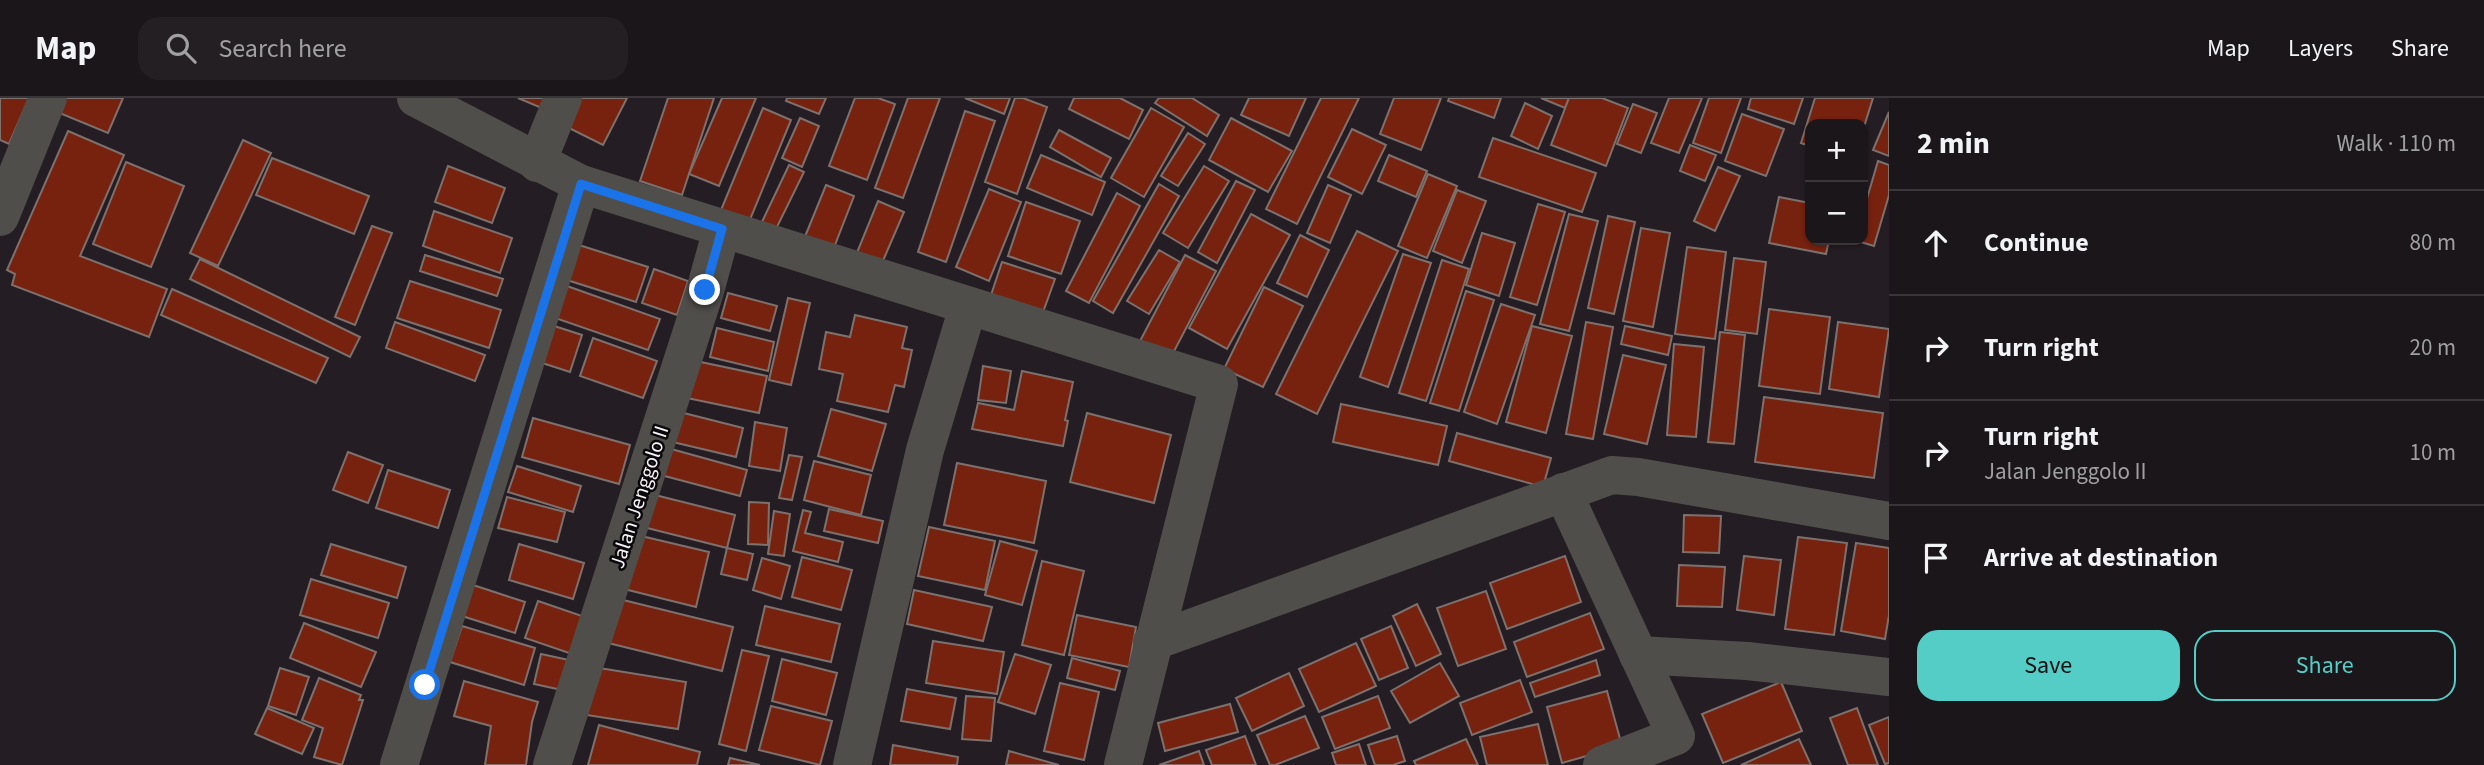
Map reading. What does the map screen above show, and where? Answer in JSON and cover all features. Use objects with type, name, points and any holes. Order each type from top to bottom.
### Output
[{"type":"street","points":[[0,217],[48,98]]},
{"type":"street","points":[[416,98],[581,184],[1219,384],[1123,765]]},
{"type":"street","points":[[537,163],[564,98]]},
{"type":"street","points":[[398,765],[581,184]]},
{"type":"street","name":"Jalan Jenggolo II","points":[[552,765],[701,304],[722,229]]},
{"type":"street","points":[[852,765],[925,450],[968,307]]},
{"type":"street","points":[[1152,642],[1612,475],[1889,521]]},
{"type":"street","points":[[1563,492],[1684,750],[1602,765]]},
{"type":"street","points":[[1638,655],[1747,661],[1889,677]]},
{"type":"building","points":[[0,98],[29,98],[9,144],[0,140]]},
{"type":"building","points":[[63,98],[123,98],[108,133],[57,112]]},
{"type":"building","points":[[518,98],[548,98],[544,109]]},
{"type":"building","points":[[579,98],[627,98],[603,145],[565,126]]},
{"type":"building","points":[[668,98],[714,98],[682,195],[640,181]]},
{"type":"building","points":[[722,98],[756,98],[719,186],[689,174]]},
{"type":"building","points":[[787,98],[826,98],[819,114],[786,101]]},
{"type":"building","points":[[855,98],[878,98],[895,104],[867,180],[829,166]]},
{"type":"building","points":[[908,98],[940,98],[903,198],[875,188]]},
{"type":"building","points":[[965,98],[1010,98],[1004,114]]},
{"type":"building","points":[[1015,98],[1023,98],[1047,107],[1017,194],[985,182]]},
{"type":"building","points":[[1074,98],[1120,98],[1143,110],[1129,139],[1069,109]]},
{"type":"building","points":[[1159,98],[1192,98],[1219,115],[1207,136],[1155,103]]},
{"type":"building","points":[[1249,98],[1306,98],[1289,136],[1241,115]]},
{"type":"building","points":[[1321,98],[1359,98],[1297,224],[1266,209]]},
{"type":"building","points":[[1394,98],[1441,98],[1421,150],[1380,134]]},
{"type":"building","points":[[1449,98],[1501,98],[1494,118],[1448,101]]},
{"type":"building","points":[[1541,98],[1569,98],[1565,108]]},
{"type":"building","points":[[1569,98],[1602,98],[1628,108],[1606,166],[1551,145]]},
{"type":"building","points":[[1669,98],[1702,98],[1679,153],[1651,143]]},
{"type":"building","points":[[1709,98],[1741,98],[1721,153],[1693,143]]},
{"type":"building","points":[[1751,98],[1803,98],[1794,124],[1748,109]]},
{"type":"building","points":[[1815,98],[1873,98],[1866,119],[1808,119]]},
{"type":"building","points":[[1525,103],[1552,116],[1538,149],[1511,136]]},
{"type":"building","points":[[1633,104],[1657,113],[1641,153],[1617,144]]},
{"type":"building","points":[[763,108],[791,120],[749,222],[721,210]]},
{"type":"building","points":[[1151,108],[1184,127],[1144,197],[1111,178]]},
{"type":"building","points":[[965,111],[995,121],[946,262],[918,252]]},
{"type":"building","points":[[1889,112],[1889,156],[1873,150]]},
{"type":"building","points":[[1742,114],[1784,129],[1766,176],[1725,161]]},
{"type":"building","points":[[800,118],[819,126],[802,167],[782,158]]},
{"type":"building","points":[[1231,118],[1292,151],[1268,192],[1209,160]]},
{"type":"building","points":[[1352,129],[1386,145],[1362,194],[1328,177]]},
{"type":"building","points":[[1059,130],[1111,158],[1101,177],[1050,147]]},
{"type":"building","points":[[68,131],[124,155],[80,256],[167,289],[149,337],[12,285],[15,274],[7,270]]},
{"type":"building","points":[[1188,133],[1205,144],[1178,186],[1161,176]]},
{"type":"building","points":[[1493,138],[1596,173],[1582,212],[1479,177]]},
{"type":"building","points":[[243,140],[271,153],[218,266],[190,253]]},
{"type":"building","points":[[1690,145],[1716,155],[1705,181],[1680,171]]},
{"type":"building","points":[[1041,155],[1105,182],[1092,215],[1027,188]]},
{"type":"building","points":[[1389,155],[1427,171],[1416,197],[1378,181]]},
{"type":"building","points":[[272,158],[369,196],[354,234],[256,195]]},
{"type":"building","points":[[1878,161],[1889,165],[1889,195],[1874,246],[1868,244],[1868,195]]},
{"type":"building","points":[[126,162],[184,186],[151,267],[93,244]]},
{"type":"building","points":[[789,165],[804,172],[775,231],[761,224]]},
{"type":"building","points":[[448,166],[505,188],[492,223],[435,202]]},
{"type":"building","points":[[1204,166],[1229,181],[1188,248],[1163,233]]},
{"type":"building","points":[[1718,167],[1740,176],[1715,231],[1694,221]]},
{"type":"building","points":[[1428,174],[1457,186],[1427,258],[1398,246]]},
{"type":"building","points":[[1236,181],[1255,190],[1217,263],[1198,252]]},
{"type":"building","points":[[1159,184],[1179,196],[1113,313],[1093,301]]},
{"type":"building","points":[[826,185],[854,196],[833,250],[804,239]]},
{"type":"building","points":[[1328,185],[1351,195],[1330,243],[1307,233]]},
{"type":"building","points":[[989,189],[1021,202],[989,281],[956,267]]},
{"type":"building","points":[[1457,190],[1486,201],[1462,263],[1433,251]]},
{"type":"building","points":[[1117,193],[1140,206],[1089,303],[1066,291]]},
{"type":"building","points":[[1779,197],[1805,202],[1805,245],[1828,245],[1826,254],[1769,243]]},
{"type":"building","points":[[878,201],[904,212],[879,270],[854,260]]},
{"type":"building","points":[[1026,202],[1080,221],[1061,274],[1008,256]]},
{"type":"building","points":[[1538,204],[1565,212],[1537,305],[1510,297]]},
{"type":"building","points":[[434,211],[512,238],[500,273],[423,246]]},
{"type":"building","points":[[1251,214],[1290,235],[1227,349],[1189,328]]},
{"type":"building","points":[[1569,214],[1598,221],[1569,331],[1540,324]]},
{"type":"building","points":[[1608,216],[1635,222],[1614,314],[1588,308]]},
{"type":"building","points":[[372,226],[392,233],[355,325],[335,317]]},
{"type":"building","points":[[1641,228],[1670,233],[1653,327],[1623,321]]},
{"type":"building","points":[[1357,231],[1398,251],[1317,414],[1276,394]]},
{"type":"building","points":[[1482,233],[1515,243],[1499,296],[1466,285]]},
{"type":"building","points":[[1300,235],[1329,250],[1307,297],[1277,283]]},
{"type":"building","points":[[579,245],[648,267],[636,302],[567,280]]},
{"type":"building","points":[[1687,247],[1726,252],[1715,339],[1675,334]]},
{"type":"building","points":[[1159,250],[1180,262],[1149,314],[1127,301]]},
{"type":"building","points":[[1403,254],[1431,263],[1388,387],[1360,377]]},
{"type":"building","points":[[425,255],[503,279],[497,296],[420,271]]},
{"type":"building","points":[[1185,255],[1216,271],[1170,359],[1139,343]]},
{"type":"building","points":[[1734,258],[1766,262],[1757,334],[1725,330]]},
{"type":"building","points":[[200,259],[360,337],[350,357],[190,279]]},
{"type":"building","points":[[1442,260],[1469,269],[1426,401],[1399,393]]},
{"type":"building","points":[[1002,262],[1055,279],[1042,315],[990,298]]},
{"type":"building","points":[[654,269],[688,281],[677,315],[642,303]]},
{"type":"building","points":[[410,281],[501,310],[489,348],[397,318]]},
{"type":"building","points":[[567,286],[660,319],[648,350],[555,318]]},
{"type":"building","points":[[1264,287],[1303,306],[1263,387],[1224,369]]},
{"type":"building","points":[[172,289],[328,358],[316,383],[161,315]]},
{"type":"building","points":[[1466,291],[1494,300],[1459,411],[1430,403]]},
{"type":"building","points":[[728,293],[777,306],[770,331],[721,318]]},
{"type":"building","points":[[788,298],[810,303],[791,385],[769,380]]},
{"type":"building","points":[[1501,304],[1535,315],[1497,424],[1464,412]]},
{"type":"building","points":[[1769,309],[1830,317],[1820,394],[1759,386]]},
{"type":"building","points":[[855,315],[907,327],[902,348],[912,350],[904,387],[895,385],[888,412],[837,401],[843,374],[819,369],[826,332],[850,337]]},
{"type":"building","points":[[395,322],[485,355],[475,381],[386,348]]},
{"type":"building","points":[[1586,322],[1613,327],[1593,439],[1566,434]]},
{"type":"building","points":[[1838,322],[1889,329],[1879,397],[1829,389]]},
{"type":"building","points":[[545,323],[582,335],[570,372],[533,360]]},
{"type":"building","points":[[1532,326],[1572,336],[1546,433],[1506,422]]},
{"type":"building","points":[[1625,326],[1672,336],[1668,355],[1621,344]]},
{"type":"building","points":[[717,328],[774,342],[768,371],[710,357]]},
{"type":"building","points":[[1720,332],[1745,335],[1734,444],[1708,442]]},
{"type":"building","points":[[593,338],[657,361],[643,398],[580,376]]},
{"type":"building","points":[[1674,344],[1704,347],[1696,437],[1667,435]]},
{"type":"building","points":[[1623,355],[1666,365],[1647,444],[1604,434]]},
{"type":"building","points":[[696,361],[767,376],[759,413],[687,398]]},
{"type":"building","points":[[983,366],[1011,371],[1006,403],[978,400]]},
{"type":"building","points":[[1022,371],[1073,382],[1063,446],[972,429],[978,403],[1014,410]]},
{"type":"building","points":[[1764,397],[1883,413],[1874,478],[1755,462]]},
{"type":"building","points":[[1341,404],[1447,426],[1438,465],[1333,442]]},
{"type":"building","points":[[668,409],[743,428],[736,457],[660,439]]},
{"type":"building","points":[[831,409],[886,424],[872,471],[818,456]]},
{"type":"building","points":[[1087,413],[1171,435],[1154,503],[1070,482]]},
{"type":"building","points":[[533,418],[630,445],[619,484],[522,457]]},
{"type":"building","points":[[755,422],[787,428],[780,471],[749,466]]},
{"type":"building","points":[[1457,433],[1551,458],[1543,487],[1449,461]]},
{"type":"building","points":[[664,447],[747,470],[740,496],[657,474]]},
{"type":"building","points":[[348,452],[383,465],[368,503],[333,490]]},
{"type":"building","points":[[789,455],[802,457],[792,500],[779,498]]},
{"type":"building","points":[[814,461],[871,475],[861,515],[804,500]]},
{"type":"building","points":[[957,463],[1046,481],[1034,543],[944,525]]},
{"type":"building","points":[[517,466],[581,486],[573,512],[508,492]]},
{"type":"building","points":[[388,470],[450,490],[438,528],[376,508]]},
{"type":"building","points":[[647,493],[735,515],[727,548],[639,526]]},
{"type":"building","points":[[507,497],[565,512],[557,542],[498,528]]},
{"type":"building","points":[[749,502],[769,503],[768,545],[748,544]]},
{"type":"building","points":[[829,509],[883,521],[878,543],[824,531]]},
{"type":"building","points":[[803,510],[811,512],[805,533],[843,542],[838,562],[793,551]]},
{"type":"building","points":[[774,511],[790,514],[784,556],[768,554]]},
{"type":"building","points":[[1684,515],[1721,516],[1719,553],[1683,552]]},
{"type":"building","points":[[929,527],[995,541],[985,590],[918,576]]},
{"type":"building","points":[[637,535],[709,552],[696,607],[624,589]]},
{"type":"building","points":[[1798,537],[1847,543],[1834,635],[1785,629]]},
{"type":"building","points":[[1000,541],[1037,551],[1022,605],[985,595]]},
{"type":"building","points":[[1856,543],[1889,548],[1889,615],[1885,639],[1841,631]]},
{"type":"building","points":[[331,544],[406,567],[397,598],[321,575]]},
{"type":"building","points":[[519,544],[584,563],[573,599],[509,580]]},
{"type":"building","points":[[727,548],[753,554],[747,580],[721,574]]},
{"type":"building","points":[[1565,556],[1581,602],[1507,629],[1490,583]]},
{"type":"building","points":[[1744,556],[1781,560],[1774,615],[1737,610]]},
{"type":"building","points":[[802,557],[852,570],[841,610],[792,597]]},
{"type":"building","points":[[762,558],[790,566],[781,599],[753,590]]},
{"type":"building","points":[[1042,561],[1084,571],[1064,655],[1022,645]]},
{"type":"building","points":[[1679,565],[1725,567],[1722,607],[1677,606]]},
{"type":"building","points":[[311,579],[389,603],[378,638],[300,615]]},
{"type":"building","points":[[467,583],[525,602],[515,633],[456,614]]},
{"type":"building","points":[[914,590],[992,607],[983,641],[907,624]]},
{"type":"building","points":[[1486,591],[1506,649],[1458,666],[1437,608]]},
{"type":"building","points":[[615,598],[733,627],[722,671],[604,642]]},
{"type":"building","points":[[538,601],[585,617],[572,654],[525,638]]},
{"type":"building","points":[[1417,604],[1441,654],[1416,666],[1393,616]]},
{"type":"building","points":[[765,606],[840,624],[831,662],[756,645]]},
{"type":"building","points":[[1590,613],[1604,649],[1527,677],[1514,642]]},
{"type":"building","points":[[1077,615],[1136,627],[1129,667],[1069,655]]},
{"type":"building","points":[[304,623],[376,652],[361,687],[290,658]]},
{"type":"building","points":[[462,626],[535,648],[524,685],[450,662]]},
{"type":"building","points":[[1391,626],[1408,668],[1379,680],[1361,639]]},
{"type":"building","points":[[933,641],[1004,652],[997,694],[926,683]]},
{"type":"building","points":[[1356,643],[1376,686],[1319,712],[1299,669]]},
{"type":"building","points":[[742,650],[769,656],[746,751],[719,744]]},
{"type":"building","points":[[541,654],[569,660],[562,690],[534,684]]},
{"type":"building","points":[[1015,654],[1051,665],[1035,714],[998,702]]},
{"type":"building","points":[[1072,658],[1120,671],[1115,690],[1067,678]]},
{"type":"building","points":[[782,659],[837,673],[826,715],[772,701]]},
{"type":"building","points":[[1596,660],[1600,675],[1535,697],[1530,683]]},
{"type":"building","points":[[1440,663],[1459,696],[1410,723],[1391,691]]},
{"type":"building","points":[[587,666],[686,682],[678,729],[580,714]]},
{"type":"building","points":[[280,668],[309,677],[296,715],[268,706]]},
{"type":"building","points":[[1289,673],[1304,706],[1252,731],[1236,698]]},
{"type":"building","points":[[319,678],[361,695],[359,700],[363,700],[342,765],[314,757],[323,728],[302,720]]},
{"type":"building","points":[[1520,680],[1532,712],[1472,735],[1460,703]]},
{"type":"building","points":[[464,681],[538,702],[532,722],[526,765],[485,765],[491,726],[454,716]]},
{"type":"building","points":[[1781,682],[1802,731],[1723,763],[1702,714]]},
{"type":"building","points":[[1060,683],[1099,692],[1084,760],[1044,751]]},
{"type":"building","points":[[907,689],[956,698],[950,729],[901,721]]},
{"type":"building","points":[[1607,691],[1622,746],[1562,763],[1547,707]]},
{"type":"building","points":[[966,696],[995,698],[991,741],[962,739]]},
{"type":"building","points":[[1378,696],[1390,728],[1335,749],[1322,717]]},
{"type":"building","points":[[1230,704],[1238,732],[1165,751],[1158,723]]},
{"type":"building","points":[[771,706],[832,721],[820,765],[759,750]]},
{"type":"building","points":[[267,708],[314,728],[302,754],[255,734]]},
{"type":"building","points":[[1857,708],[1878,765],[1848,765],[1830,718]]},
{"type":"building","points":[[1305,716],[1319,748],[1270,765],[1257,735]]},
{"type":"building","points":[[1889,717],[1889,763],[1885,764],[1869,725]]},
{"type":"building","points":[[1538,724],[1548,765],[1487,765],[1480,737]]},
{"type":"building","points":[[599,725],[700,752],[697,765],[588,765]]},
{"type":"building","points":[[1245,736],[1256,765],[1212,765],[1206,750]]},
{"type":"building","points":[[1397,736],[1405,761],[1393,765],[1375,765],[1368,745]]},
{"type":"building","points":[[1466,739],[1478,765],[1416,765],[1414,761]]},
{"type":"building","points":[[1799,739],[1811,765],[1741,765]]},
{"type":"building","points":[[1359,744],[1366,765],[1336,765],[1332,753]]},
{"type":"building","points":[[893,745],[958,757],[957,765],[890,765]]},
{"type":"building","points":[[1009,751],[1059,765],[1006,765]]},
{"type":"building","points":[[1199,751],[1204,765],[1159,765]]},
{"type":"building","points":[[730,758],[760,765],[728,765]]},
{"type":"route","points":[[425,685],[581,184],[722,229],[705,290]]}]
